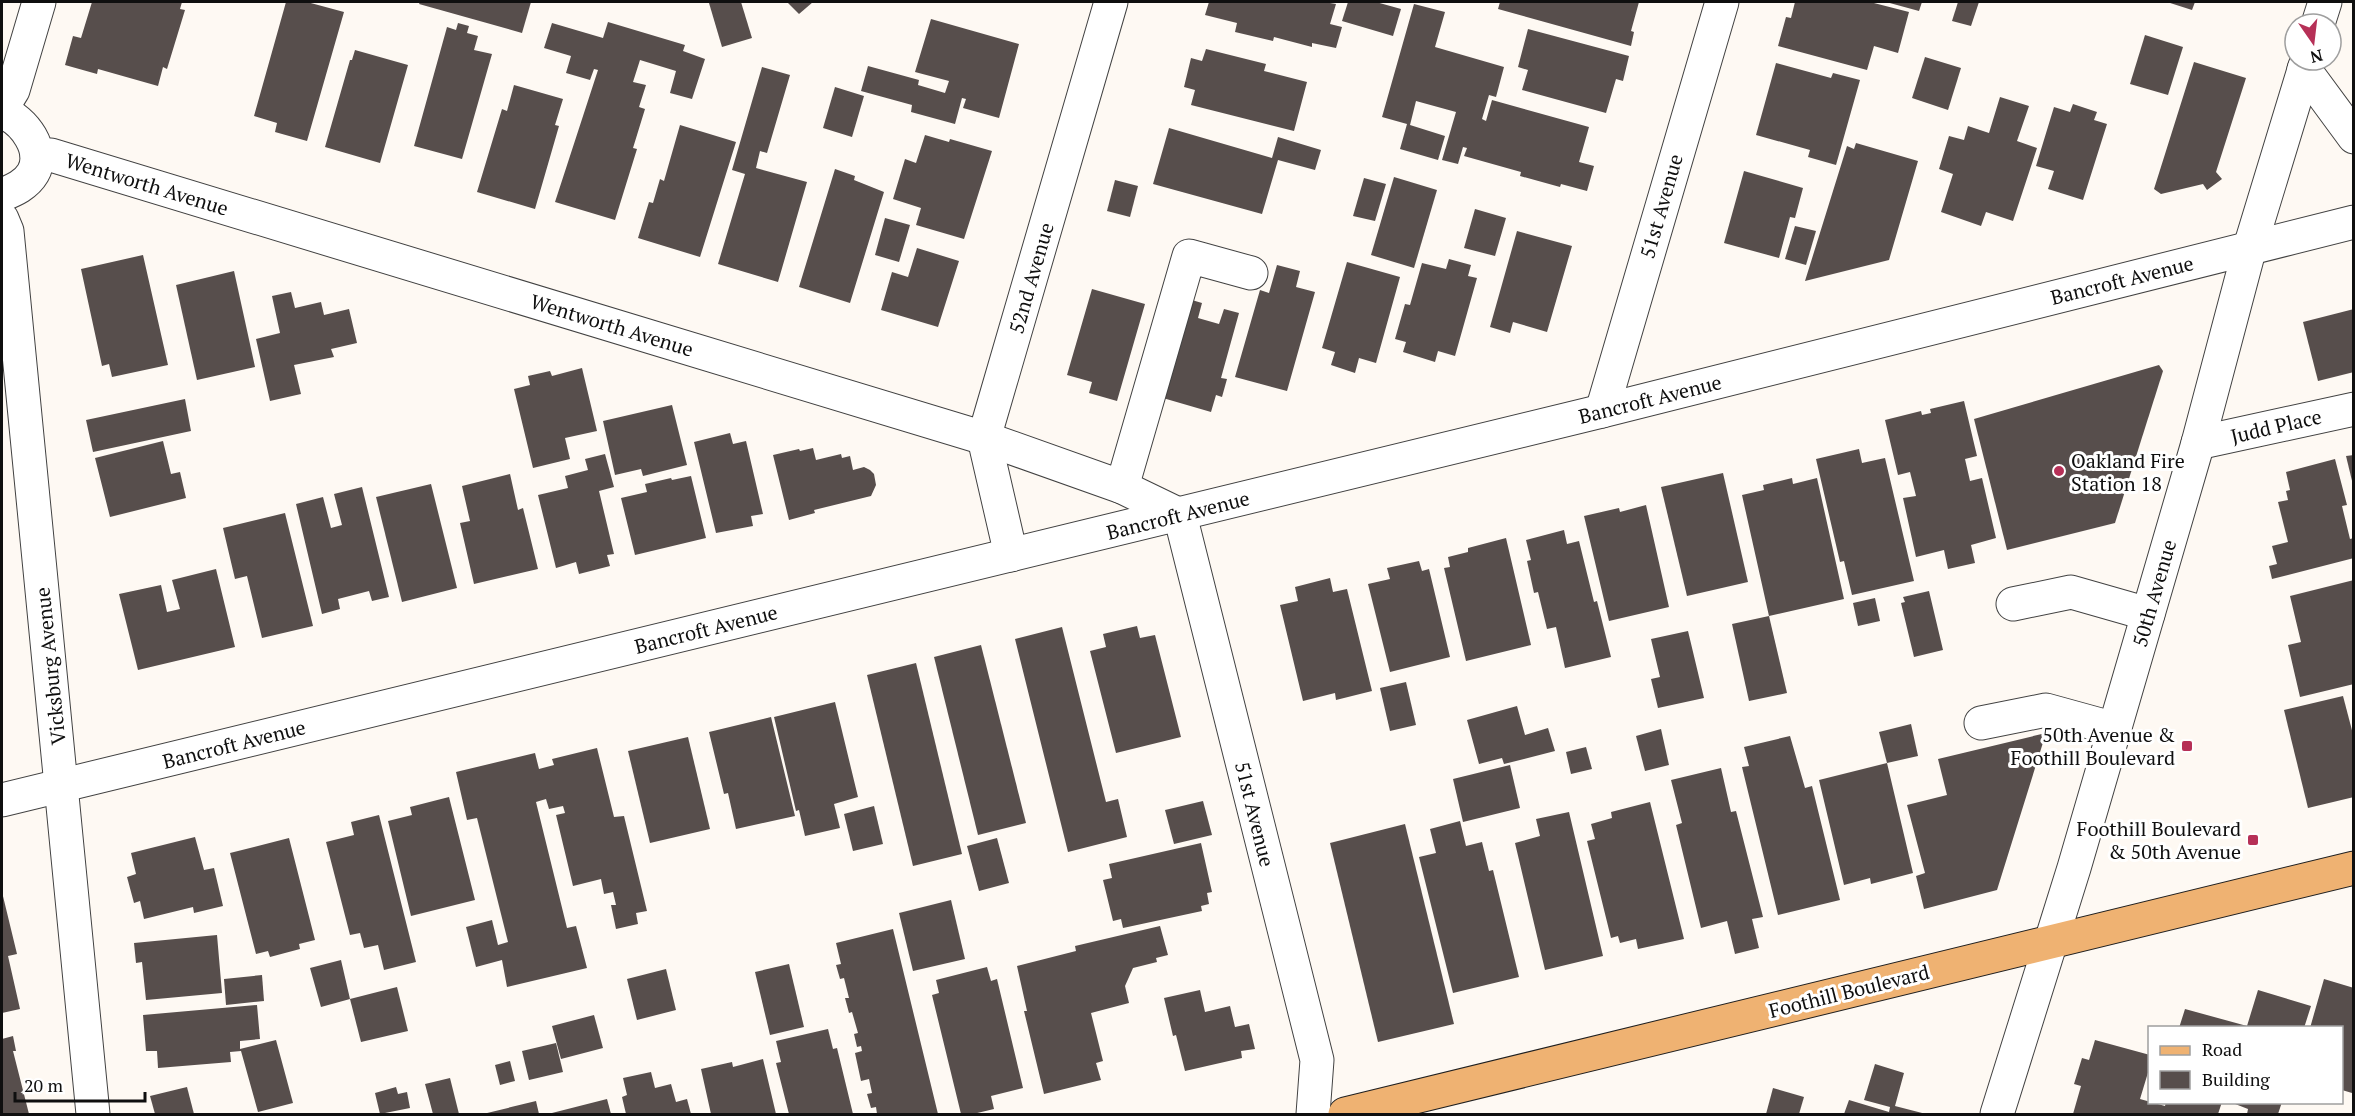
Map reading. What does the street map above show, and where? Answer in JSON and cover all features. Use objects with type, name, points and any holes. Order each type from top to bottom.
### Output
[{"type":"main road","name":"Foothill Boulevard","points":[[1345,1114],[2354,868]]},
{"type":"street","points":[[2,195],[18,189],[33,173],[37,155],[29,134],[19,121],[2,110],[13,90],[39,2]]},
{"type":"street","name":"52nd Avenue","points":[[1011,555],[984,438],[1112,2]]},
{"type":"street","name":"51st Avenue","points":[[1602,411],[1722,2]]},
{"type":"street","name":"50th Avenue","points":[[1997,1114],[2052,942],[2115,729],[2199,443],[2250,247],[2304,72]]},
{"type":"street","name":"50th Avenue","points":[[2311,72],[2354,137]]},
{"type":"street","name":"Wentworth Avenue","points":[[37,155],[51,155],[984,438],[1122,487],[1180,515]]},
{"type":"street","name":"Vicksburg Avenue","points":[[2,219],[7,231],[93,1114]]},
{"type":"street","name":"Bancroft Avenue","points":[[2,800],[1180,515],[2354,222]]},
{"type":"street","points":[[1122,487],[1189,256],[1251,273]]},
{"type":"street","name":"Judd Place","points":[[2199,443],[2354,409]]},
{"type":"street","name":"51st Avenue","points":[[1180,515],[1317,1060],[1313,1114]]},
{"type":"street","points":[[2013,604],[2071,592],[2148,614]]},
{"type":"street","points":[[1981,723],[2046,710],[2115,729]]},
{"type":"building","points":[[92,2],[182,2],[180,9],[185,10],[167,69],[163,67],[158,86],[98,69],[97,74],[65,65],[73,36],[81,38]]},
{"type":"building","points":[[286,2],[307,2],[344,12],[307,141],[275,132],[277,123],[254,116]]},
{"type":"building","points":[[420,2],[531,2],[522,33],[419,4]]},
{"type":"building","points":[[741,2],[752,38],[722,47],[709,3]]},
{"type":"building","points":[[787,2],[813,2],[799,14]]},
{"type":"building","points":[[1209,2],[1324,2],[1336,4],[1330,24],[1342,27],[1336,48],[1312,43],[1312,47],[1274,37],[1273,41],[1235,32],[1237,23],[1205,15]]},
{"type":"building","points":[[1348,2],[1376,2],[1401,9],[1393,36],[1342,21]]},
{"type":"building","points":[[1500,2],[1639,2],[1631,31],[1634,32],[1631,46],[1498,9]]},
{"type":"building","points":[[1795,2],[1870,2],[1909,12],[1898,53],[1874,46],[1867,70],[1778,46],[1786,17],[1791,18]]},
{"type":"building","points":[[1886,2],[1922,2],[1919,11]]},
{"type":"building","points":[[1958,2],[1979,2],[1971,26],[1952,21]]},
{"type":"building","points":[[2167,2],[2195,2],[2192,10]]},
{"type":"building","points":[[1414,4],[1445,12],[1435,47],[1504,67],[1496,97],[1489,95],[1482,119],[1486,121],[1492,100],[1589,127],[1579,162],[1594,166],[1587,191],[1561,184],[1560,187],[1520,176],[1521,172],[1464,156],[1467,148],[1463,147],[1458,164],[1442,160],[1456,112],[1416,101],[1410,125],[1445,136],[1438,160],[1400,149],[1407,124],[1382,117]]},
{"type":"building","points":[[931,19],[1019,44],[999,118],[963,108],[966,99],[962,98],[955,124],[911,112],[912,105],[861,91],[868,66],[919,80],[918,85],[945,93],[949,81],[915,72]]},
{"type":"building","points":[[608,22],[685,45],[683,51],[705,59],[692,99],[670,93],[676,71],[640,60],[633,82],[646,85],[639,107],[645,109],[633,148],[637,149],[615,220],[555,202],[598,70],[594,69],[590,80],[566,73],[571,56],[544,48],[552,23],[603,38]]},
{"type":"building","points":[[458,23],[469,26],[467,33],[478,36],[474,50],[492,54],[462,159],[414,146],[447,27],[456,30]]},
{"type":"building","points":[[1528,29],[1629,56],[1623,81],[1616,79],[1606,113],[1522,90],[1528,70],[1518,67]]},
{"type":"building","points":[[2145,35],[2183,47],[2168,95],[2130,84]]},
{"type":"building","points":[[1206,49],[1266,64],[1264,71],[1307,82],[1294,131],[1191,105],[1195,90],[1184,87],[1191,58],[1202,61]]},
{"type":"building","points":[[355,50],[408,65],[380,163],[325,147],[350,60]]},
{"type":"building","points":[[1925,57],[1961,68],[1948,110],[1912,98]]},
{"type":"building","points":[[2194,62],[2246,78],[2216,172],[2222,179],[2207,190],[2203,184],[2161,194],[2154,189]]},
{"type":"building","points":[[1776,63],[1831,78],[1833,73],[1860,80],[1836,165],[1808,157],[1810,150],[1756,135]]},
{"type":"building","points":[[762,67],[790,75],[767,153],[760,151],[756,168],[807,182],[778,282],[718,264],[745,174],[732,170]]},
{"type":"building","points":[[514,85],[563,99],[555,125],[559,126],[535,209],[477,192],[502,109],[507,111]]},
{"type":"building","points":[[835,87],[864,96],[852,137],[823,128]]},
{"type":"building","points":[[2000,97],[2029,106],[2017,141],[2037,148],[2013,221],[1986,212],[1981,226],[1941,212],[1953,174],[1939,169],[1949,136],[1964,140],[1968,126],[1989,133]]},
{"type":"building","points":[[2073,104],[2097,112],[2094,120],[2107,124],[2083,200],[2048,189],[2054,171],[2036,166],[2054,107],[2070,112]]},
{"type":"building","points":[[680,125],[736,142],[700,257],[638,238],[649,202],[653,203],[660,179],[664,181]]},
{"type":"building","points":[[1169,128],[1272,158],[1278,137],[1321,150],[1315,170],[1278,160],[1262,214],[1153,184]]},
{"type":"building","points":[[925,135],[949,142],[950,139],[992,151],[964,239],[916,225],[921,208],[893,199],[905,159],[916,163]]},
{"type":"building","points":[[1856,143],[1918,161],[1889,260],[1805,281],[1847,146],[1854,149]]},
{"type":"building","points":[[835,169],[855,176],[854,180],[884,192],[850,303],[799,287]]},
{"type":"building","points":[[1744,171],[1803,188],[1795,218],[1790,217],[1779,258],[1724,243]]},
{"type":"building","points":[[1394,177],[1437,190],[1414,268],[1371,255]]},
{"type":"building","points":[[1364,178],[1386,184],[1375,221],[1353,216]]},
{"type":"building","points":[[1115,180],[1138,186],[1130,217],[1107,211]]},
{"type":"building","points":[[1475,209],[1506,218],[1495,256],[1464,248]]},
{"type":"building","points":[[885,218],[910,225],[899,262],[875,255]]},
{"type":"building","points":[[1795,226],[1816,231],[1806,265],[1785,259]]},
{"type":"building","points":[[1517,231],[1572,246],[1547,332],[1513,322],[1510,333],[1490,327]]},
{"type":"building","points":[[917,248],[959,261],[938,327],[881,310],[892,272],[908,277]]},
{"type":"building","points":[[143,255],[168,365],[112,377],[109,364],[102,366],[81,269]]},
{"type":"building","points":[[1449,259],[1471,265],[1468,276],[1477,278],[1455,356],[1438,351],[1435,362],[1403,352],[1406,342],[1395,339],[1405,304],[1410,305],[1422,263],[1446,269]]},
{"type":"building","points":[[1347,262],[1400,277],[1376,363],[1359,358],[1355,373],[1331,365],[1335,352],[1322,348]]},
{"type":"building","points":[[1277,265],[1300,271],[1296,287],[1315,292],[1287,391],[1235,377],[1260,290],[1269,293]]},
{"type":"building","points":[[234,271],[255,367],[197,380],[176,285]]},
{"type":"building","points":[[1092,289],[1145,304],[1117,401],[1089,393],[1092,382],[1067,375]]},
{"type":"building","points":[[291,292],[295,308],[321,302],[324,315],[349,309],[357,343],[331,349],[334,357],[294,365],[301,394],[270,401],[256,339],[280,333],[272,296]]},
{"type":"building","points":[[1185,298],[1202,303],[1198,318],[1219,324],[1224,309],[1239,313],[1221,378],[1227,379],[1222,397],[1216,395],[1211,412],[1156,396]]},
{"type":"building","points":[[2354,309],[2354,372],[2318,381],[2303,322]]},
{"type":"building","name":"Oakland Fire Station 18","points":[[2159,365],[2163,371],[2115,523],[2007,550],[1974,419]]},
{"type":"building","points":[[582,368],[597,431],[565,438],[570,459],[533,468],[514,389],[530,385],[528,376],[550,371],[552,376]]},
{"type":"building","points":[[185,399],[191,431],[93,452],[86,420]]},
{"type":"building","points":[[1964,401],[1977,456],[1965,459],[1970,481],[1982,478],[1996,538],[1971,545],[1975,563],[1948,569],[1944,550],[1916,557],[1903,498],[1916,496],[1910,472],[1898,475],[1885,420],[1921,411],[1922,415],[1931,413],[1930,409]]},
{"type":"building","points":[[672,405],[687,465],[643,476],[641,469],[615,475],[603,421]]},
{"type":"building","points":[[730,433],[733,444],[746,441],[763,514],[751,516],[753,526],[716,533],[694,442]]},
{"type":"building","points":[[163,441],[171,474],[180,472],[186,498],[110,517],[95,458]]},
{"type":"building","points":[[813,448],[816,460],[841,454],[842,458],[850,456],[853,470],[864,467],[870,470],[874,474],[876,485],[871,496],[814,510],[815,513],[789,520],[773,455]]},
{"type":"building","points":[[1859,449],[1862,463],[1885,458],[1914,581],[1852,595],[1844,561],[1840,562],[1816,459]]},
{"type":"building","points":[[605,454],[614,487],[599,491],[614,554],[607,555],[610,566],[579,574],[576,562],[556,568],[538,495],[568,488],[565,476],[588,470],[585,459]]},
{"type":"building","points":[[2354,455],[2354,485],[2353,485],[2346,456]]},
{"type":"building","points":[[2335,459],[2347,505],[2342,506],[2350,539],[2354,538],[2354,558],[2272,579],[2269,566],[2277,564],[2272,546],[2288,542],[2278,502],[2288,500],[2286,491],[2290,490],[2286,472]]},
{"type":"building","points":[[1723,473],[1748,582],[1687,596],[1661,487]]},
{"type":"building","points":[[510,474],[518,510],[523,508],[538,569],[474,584],[460,523],[470,521],[462,486]]},
{"type":"building","points":[[691,476],[706,538],[635,555],[621,498],[647,492],[645,484]]},
{"type":"building","points":[[1792,478],[1793,484],[1817,478],[1844,599],[1769,616],[1742,495],[1764,490],[1763,485]]},
{"type":"building","points":[[431,484],[457,588],[402,602],[376,497]]},
{"type":"building","points":[[362,487],[389,597],[372,601],[369,591],[338,599],[340,609],[322,614],[296,504],[323,497],[331,528],[342,525],[334,494]]},
{"type":"building","points":[[1646,505],[1669,607],[1609,621],[1584,516],[1619,508],[1620,512]]},
{"type":"building","points":[[285,513],[313,626],[262,638],[247,576],[235,579],[223,528]]},
{"type":"building","points":[[1564,530],[1567,544],[1579,541],[1611,657],[1565,668],[1556,627],[1547,629],[1538,592],[1534,593],[1527,561],[1531,560],[1526,540]]},
{"type":"building","points":[[1506,538],[1531,645],[1466,661],[1444,568],[1450,567],[1448,557],[1468,552],[1468,548]]},
{"type":"building","points":[[1419,561],[1422,571],[1429,569],[1450,657],[1390,672],[1368,584],[1390,579],[1387,568]]},
{"type":"building","points":[[216,569],[235,647],[138,670],[119,594],[161,585],[167,612],[180,609],[172,580]]},
{"type":"building","points":[[1330,578],[1333,592],[1347,589],[1372,691],[1336,700],[1335,693],[1303,701],[1280,605],[1298,601],[1295,587]]},
{"type":"building","points":[[2354,580],[2354,684],[2300,697],[2288,645],[2301,642],[2290,596]]},
{"type":"building","points":[[1929,591],[1943,650],[1914,657],[1901,603],[1905,602],[1903,597]]},
{"type":"building","points":[[1875,598],[1880,621],[1858,626],[1853,603]]},
{"type":"building","points":[[1769,616],[1787,693],[1749,701],[1732,624]]},
{"type":"building","points":[[1137,626],[1140,638],[1155,635],[1181,737],[1116,753],[1090,651],[1106,647],[1103,634]]},
{"type":"building","points":[[1062,627],[1106,802],[1118,799],[1127,837],[1068,852],[1015,639]]},
{"type":"building","points":[[1688,631],[1704,698],[1658,708],[1651,679],[1660,677],[1651,639]]},
{"type":"building","points":[[981,645],[1026,823],[978,835],[934,657]]},
{"type":"building","points":[[916,663],[962,854],[913,866],[867,675]]},
{"type":"building","points":[[1406,682],[1416,725],[1390,731],[1380,688]]},
{"type":"building","points":[[2343,696],[2354,738],[2354,797],[2308,808],[2284,710]]},
{"type":"building","points":[[835,702],[858,797],[834,804],[840,828],[805,836],[799,810],[796,811],[774,717]]},
{"type":"building","points":[[1517,706],[1525,735],[1548,728],[1555,751],[1504,764],[1502,758],[1479,764],[1467,720]]},
{"type":"building","points":[[771,717],[795,816],[736,829],[728,793],[724,794],[709,732]]},
{"type":"building","points":[[1911,724],[1918,756],[1887,763],[1879,732]]},
{"type":"building","points":[[1661,729],[1669,765],[1645,771],[1636,736]]},
{"type":"building","points":[[2046,733],[1997,890],[1924,909],[1916,876],[1925,873],[1907,805],[1947,795],[1938,759]]},
{"type":"building","points":[[1790,736],[1805,788],[1812,786],[1840,900],[1778,915],[1742,767],[1749,766],[1744,747]]},
{"type":"building","points":[[688,737],[710,829],[650,843],[628,751]]},
{"type":"building","points":[[1586,747],[1592,769],[1571,774],[1566,752]]},
{"type":"building","points":[[597,748],[614,817],[624,816],[647,911],[636,913],[638,924],[616,929],[611,905],[616,905],[613,892],[604,894],[601,879],[573,886],[556,815],[565,813],[563,806],[549,809],[546,799],[536,802],[567,928],[576,926],[587,968],[507,987],[502,960],[476,967],[466,927],[492,920],[498,945],[508,942],[477,818],[467,820],[456,772],[535,753],[539,769],[554,765],[552,759]]},
{"type":"building","points":[[1887,763],[1913,873],[1871,884],[1870,878],[1844,885],[1819,780]]},
{"type":"building","points":[[1510,765],[1520,808],[1463,822],[1453,779]]},
{"type":"building","points":[[1721,768],[1731,812],[1736,811],[1763,917],[1752,919],[1759,948],[1735,954],[1727,921],[1701,928],[1676,825],[1682,823],[1671,780]]},
{"type":"building","points":[[449,797],[475,900],[411,916],[388,821],[412,815],[410,807]]},
{"type":"building","points":[[1203,801],[1212,835],[1174,844],[1165,810]]},
{"type":"building","points":[[1650,802],[1684,939],[1638,949],[1636,939],[1620,943],[1618,936],[1611,938],[1587,841],[1595,839],[1591,824],[1612,818],[1611,812]]},
{"type":"building","points":[[874,806],[883,844],[853,851],[844,814]]},
{"type":"building","points":[[1569,812],[1603,956],[1545,970],[1515,843],[1540,836],[1536,819]]},
{"type":"building","points":[[379,815],[416,962],[384,970],[378,945],[364,948],[360,933],[350,935],[326,842],[354,835],[351,822]]},
{"type":"building","points":[[1460,821],[1466,846],[1482,842],[1489,871],[1493,870],[1519,977],[1453,993],[1419,857],[1436,853],[1430,829]]},
{"type":"building","points":[[1405,824],[1454,1024],[1378,1042],[1330,843]]},
{"type":"building","points":[[195,837],[204,870],[214,868],[223,906],[194,913],[193,907],[144,919],[140,901],[134,903],[127,877],[136,874],[131,853]]},
{"type":"building","points":[[289,838],[315,940],[299,944],[300,949],[270,957],[268,951],[256,954],[230,853]]},
{"type":"building","points":[[997,838],[1009,883],[979,891],[967,846]]},
{"type":"building","points":[[1201,843],[1212,892],[1207,893],[1209,904],[1201,906],[1202,911],[1123,928],[1121,919],[1113,921],[1103,880],[1112,878],[1109,864]]},
{"type":"building","points":[[2,892],[17,954],[8,956],[20,1009],[2,1013]]},
{"type":"building","points":[[951,900],[965,959],[913,971],[899,913]]},
{"type":"building","points":[[1160,926],[1168,955],[1156,958],[1157,962],[1133,968],[1125,986],[1129,1003],[1091,1013],[1103,1061],[1096,1063],[1101,1080],[1044,1094],[1024,1011],[1027,1011],[1017,966],[1076,951],[1075,946]]},
{"type":"building","points":[[893,929],[938,1114],[877,1114],[876,1107],[871,1108],[867,1094],[872,1093],[869,1079],[861,1081],[855,1053],[862,1051],[861,1046],[857,1047],[854,1034],[858,1033],[845,998],[849,998],[844,978],[840,979],[836,965],[841,964],[836,943]]},
{"type":"building","points":[[217,935],[222,993],[146,1000],[142,962],[136,963],[134,943]]},
{"type":"building","points":[[341,960],[350,999],[321,1007],[310,968]]},
{"type":"building","points":[[789,964],[804,1027],[770,1035],[755,972]]},
{"type":"building","points":[[987,967],[991,981],[997,979],[1023,1088],[991,1096],[994,1109],[961,1114],[932,995],[939,993],[936,980]]},
{"type":"building","points":[[666,969],[676,1010],[637,1020],[627,979]]},
{"type":"building","points":[[262,975],[264,1001],[226,1005],[224,979]]},
{"type":"building","points":[[2324,979],[2354,988],[2354,1087],[2352,1093],[2343,1090],[2343,1026],[2311,1026]]},
{"type":"building","points":[[397,987],[408,1031],[361,1042],[350,999]]},
{"type":"building","points":[[1200,990],[1205,1012],[1230,1006],[1235,1027],[1249,1024],[1255,1049],[1241,1051],[1242,1058],[1185,1071],[1176,1035],[1173,1036],[1164,998]]},
{"type":"building","points":[[2258,990],[2311,1006],[2305,1026],[2247,1026]]},
{"type":"building","points":[[257,1005],[260,1039],[240,1041],[240,1049],[276,1040],[293,1103],[258,1112],[241,1051],[230,1052],[231,1062],[158,1068],[157,1051],[146,1051],[143,1015]]},
{"type":"building","points":[[2185,1009],[2247,1026],[2180,1026]]},
{"type":"building","points":[[594,1015],[603,1048],[561,1059],[552,1026]]},
{"type":"building","points":[[828,1029],[833,1049],[837,1048],[853,1114],[789,1114],[776,1063],[781,1062],[776,1041]]},
{"type":"building","points":[[13,1036],[16,1051],[13,1051],[29,1114],[2,1114],[2,1039]]},
{"type":"building","points":[[2095,1040],[2148,1054],[2148,1073],[2140,1099],[2148,1101],[2148,1104],[2165,1106],[2166,1104],[2221,1104],[2218,1114],[2073,1114],[2081,1086],[2074,1084],[2082,1058],[2089,1060]]},
{"type":"building","points":[[556,1043],[563,1072],[529,1080],[522,1051]]},
{"type":"building","points":[[763,1059],[776,1114],[711,1114],[701,1069],[732,1062],[733,1067]]},
{"type":"building","points":[[510,1061],[515,1081],[500,1085],[495,1065]]},
{"type":"building","points":[[1875,1064],[1904,1073],[1895,1106],[1926,1114],[1844,1114],[1849,1100],[1889,1112],[1890,1107],[1864,1100]]},
{"type":"building","points":[[651,1072],[655,1088],[671,1084],[676,1102],[687,1099],[691,1114],[626,1114],[622,1097],[627,1095],[623,1078]]},
{"type":"building","points":[[450,1078],[459,1114],[433,1114],[425,1084]]},
{"type":"building","points":[[187,1087],[194,1114],[155,1114],[150,1096]]},
{"type":"building","points":[[396,1087],[398,1094],[407,1092],[410,1108],[380,1114],[375,1093]]},
{"type":"building","points":[[1773,1088],[1804,1097],[1799,1114],[1766,1114]]},
{"type":"building","points":[[607,1099],[611,1114],[548,1114]]},
{"type":"building","points":[[536,1101],[539,1114],[483,1114]]},
{"type":"building","points":[[2235,1104],[2281,1104],[2278,1114],[2247,1114],[2248,1109]]},
{"type":"place","name":"Oakland Fire Station 18","points":[[2059,471]]},
{"type":"place","name":"50th Avenue & Foothill Boulevard","points":[[2187,746]]},
{"type":"place","name":"Foothill Boulevard & 50th Avenue","points":[[2253,840]]}]
